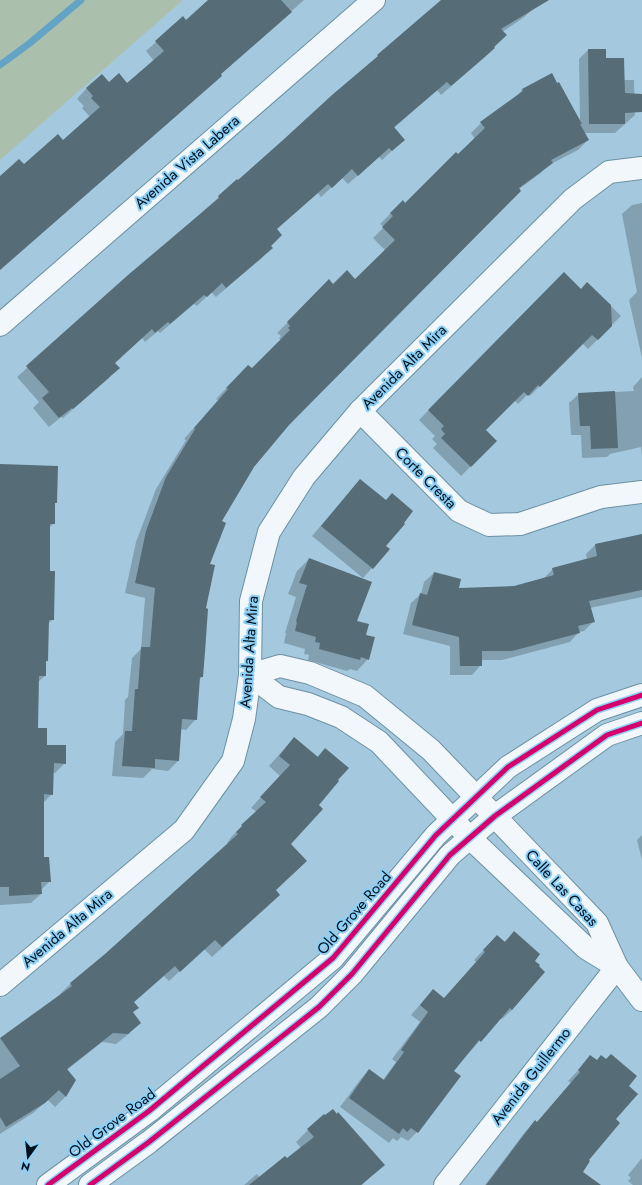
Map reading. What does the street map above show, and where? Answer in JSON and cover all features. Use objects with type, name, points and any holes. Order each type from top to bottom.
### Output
[{"type":"street","name":"Avenida Vista Labera","points":[[0,325],[374,0]]},
{"type":"street","name":"Avenida Alta Mira","points":[[0,985],[184,830],[233,761],[244,719],[250,675],[251,601],[269,532],[304,477],[360,411],[574,199],[609,172],[642,168]]},
{"type":"street","name":"Corte Cresta","points":[[360,411],[459,511],[489,525],[520,524],[601,497],[642,492]]},
{"type":"street","name":"Calle Las Casas","points":[[250,675],[280,666],[310,673],[365,696],[431,750],[597,923],[617,967],[642,1000]]},
{"type":"street","name":"Calle Las Casas","points":[[250,675],[279,697],[308,704],[341,717],[379,742],[470,838],[586,948],[617,967]]},
{"type":"street","name":"Old Grove Road","points":[[48,1185],[149,1111],[333,958],[436,835],[508,768],[597,710],[642,695]]},
{"type":"street","points":[[90,1185],[150,1142],[319,1007],[352,974],[450,855],[495,816],[607,735],[642,723]]},
{"type":"street","name":"Avenida Guillermo","points":[[445,1185],[617,967]]},
{"type":"green space","points":[[0,0],[183,0],[0,160]]},
{"type":"building","points":[[208,0],[281,0],[292,12],[221,74],[222,76],[0,270],[0,176],[19,159],[24,164],[58,134],[63,140],[100,107],[91,98],[93,96],[86,88],[102,74],[109,82],[119,73],[127,83],[164,51],[155,41],[183,16],[186,20]]},
{"type":"building","points":[[441,0],[549,0],[501,29],[507,35],[494,47],[495,48],[451,86],[447,82],[394,127],[405,140],[392,151],[389,148],[358,176],[352,169],[332,188],[328,184],[277,229],[282,235],[271,246],[273,248],[226,288],[222,283],[207,297],[204,295],[170,324],[168,322],[155,333],[152,329],[115,363],[120,368],[73,409],[72,408],[59,418],[42,398],[49,392],[26,366],[128,275],[219,198],[218,196],[237,179],[238,180],[332,95],[378,56],[377,55]]},
{"type":"building","points":[[588,49],[606,49],[606,58],[624,58],[625,93],[642,94],[642,112],[625,113],[625,124],[589,124]]},
{"type":"building","points":[[552,73],[557,83],[559,82],[589,140],[551,160],[553,163],[519,188],[521,191],[289,425],[254,467],[222,521],[226,523],[210,564],[215,565],[206,608],[208,609],[203,677],[200,677],[197,720],[182,719],[179,761],[155,759],[155,768],[122,766],[125,731],[132,731],[135,689],[138,689],[141,647],[150,647],[155,588],[135,583],[146,531],[166,477],[195,429],[194,428],[228,389],[226,388],[248,365],[252,368],[290,330],[288,328],[290,326],[287,322],[329,279],[333,284],[347,270],[355,279],[395,240],[382,227],[393,216],[390,213],[403,200],[405,203],[456,152],[458,154],[485,128],[480,122],[523,91],[522,89]]},
{"type":"building","points":[[564,272],[581,289],[587,282],[611,305],[612,326],[598,340],[592,335],[540,387],[538,385],[528,396],[524,392],[486,430],[497,441],[471,467],[441,438],[445,434],[441,429],[444,426],[428,410]]},
{"type":"building","points":[[615,391],[618,448],[591,449],[590,426],[580,426],[578,393]]},
{"type":"building","points":[[0,464],[58,466],[55,524],[50,524],[50,571],[55,571],[54,620],[49,620],[46,676],[39,676],[38,728],[47,728],[47,745],[66,745],[66,764],[54,763],[53,795],[44,794],[44,857],[49,857],[51,882],[41,882],[42,894],[9,896],[9,887],[0,887]]},
{"type":"building","points":[[360,479],[386,500],[392,493],[413,511],[404,523],[405,524],[386,546],[390,549],[373,569],[321,526]]},
{"type":"building","points":[[642,534],[642,590],[589,601],[595,622],[578,626],[580,633],[512,651],[482,651],[482,666],[460,666],[459,637],[412,625],[420,593],[427,595],[434,572],[461,579],[459,588],[514,586],[554,575],[552,568],[597,556],[595,544]]},
{"type":"building","points":[[309,558],[372,582],[357,621],[369,624],[366,635],[375,637],[369,660],[361,657],[360,660],[319,649],[320,643],[315,642],[316,637],[295,631],[296,621],[307,585],[299,583]]},
{"type":"building","points":[[294,737],[318,757],[325,748],[349,768],[319,805],[323,809],[291,844],[307,861],[276,890],[280,895],[222,947],[215,940],[180,972],[175,966],[134,1002],[139,1008],[133,1012],[141,1023],[128,1034],[113,1033],[67,1069],[76,1080],[66,1097],[59,1090],[45,1103],[6,1127],[0,1117],[0,1079],[20,1066],[0,1038],[72,986],[70,983],[105,954],[238,834],[236,832],[242,826],[241,825],[266,802],[260,797],[290,765],[279,756]]},
{"type":"building","points":[[514,931],[540,954],[535,961],[545,972],[512,1010],[510,1008],[481,1042],[479,1040],[454,1071],[461,1076],[418,1133],[411,1128],[407,1132],[403,1128],[399,1134],[349,1098],[369,1069],[384,1080],[404,1052],[401,1050],[428,1012],[420,1005],[433,989],[444,998],[485,952],[483,950],[497,935],[505,942]]},
{"type":"building","points":[[611,1054],[637,1076],[629,1086],[638,1094],[616,1119],[620,1123],[589,1160],[590,1161],[583,1172],[601,1185],[486,1185],[535,1120],[537,1122],[580,1072],[578,1070],[590,1055],[597,1060],[601,1055],[606,1059]]},
{"type":"building","points":[[333,1109],[337,1114],[338,1112],[385,1165],[361,1185],[249,1185],[285,1156],[287,1158],[314,1137],[307,1129],[324,1114],[325,1115]]},
{"type":"waterway","points":[[0,65],[30,43],[81,0]]},
{"type":"cycle path","points":[[48,1185],[149,1111],[333,958],[436,835],[508,767],[597,710],[642,695]]},
{"type":"cycle path","points":[[90,1185],[149,1142],[319,1007],[352,974],[450,855],[495,816],[607,735],[642,723]]}]
